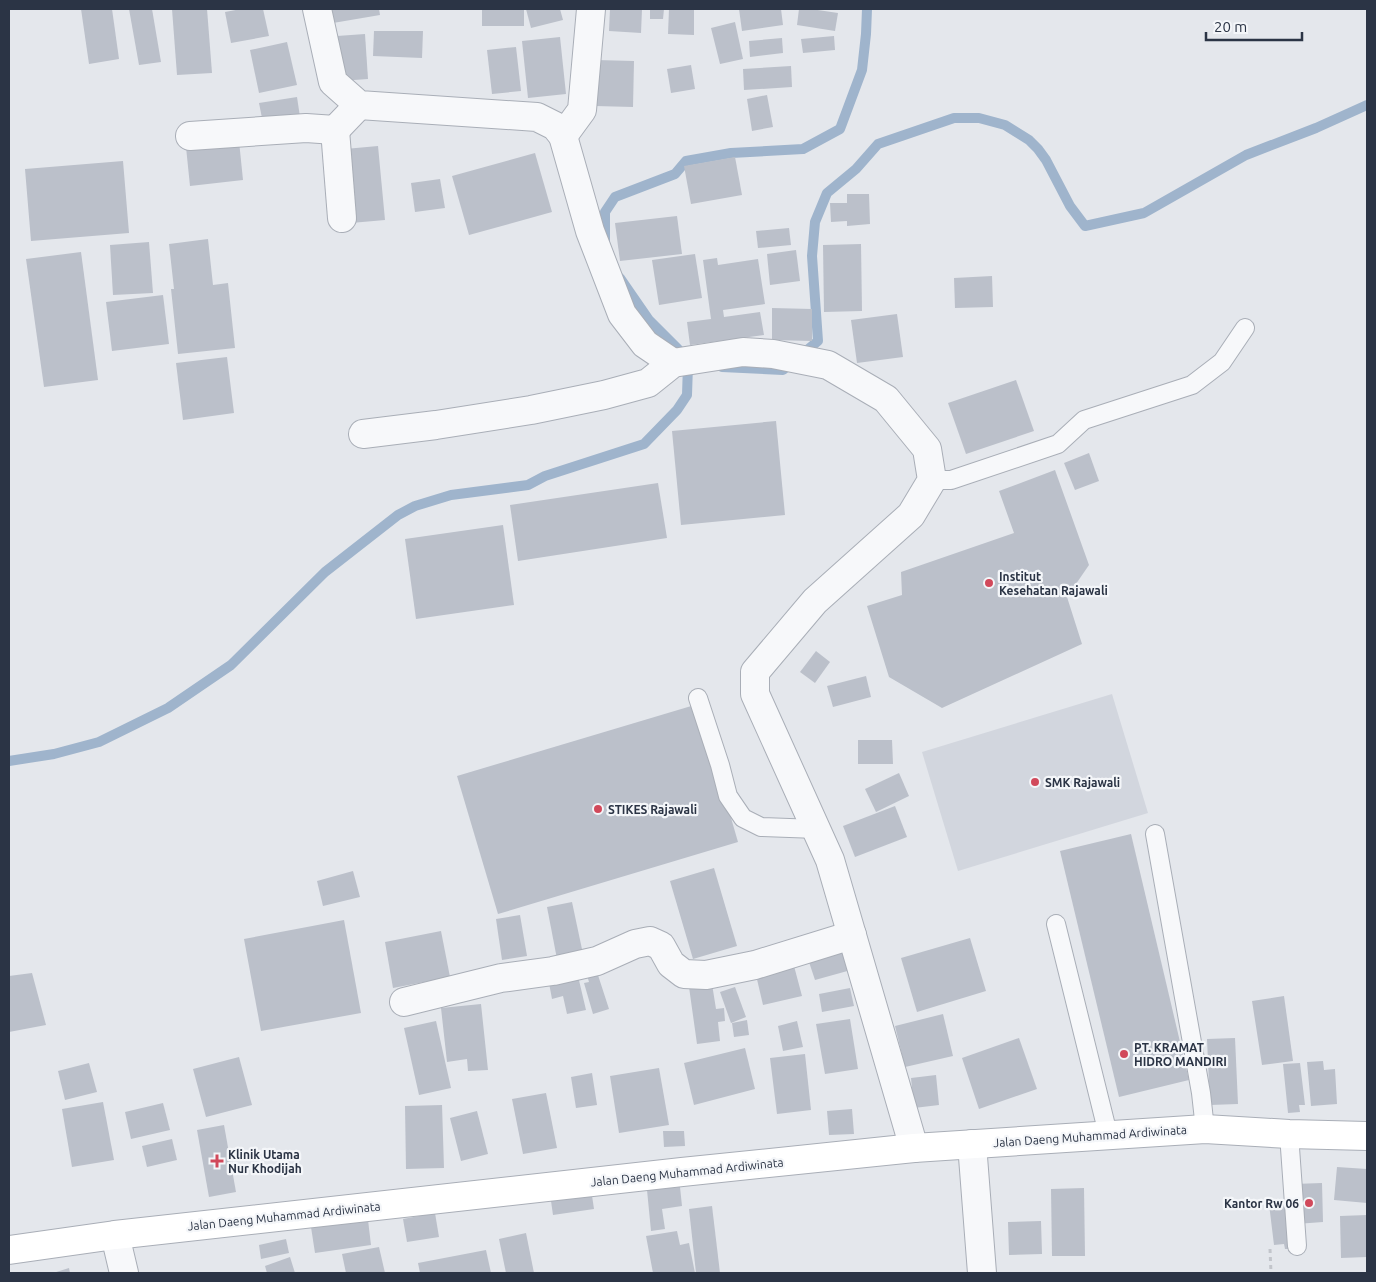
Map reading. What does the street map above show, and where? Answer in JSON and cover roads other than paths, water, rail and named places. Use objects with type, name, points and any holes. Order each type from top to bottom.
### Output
[{"type":"main road","name":"Jalan Daeng Muhammad Ardiwinata","points":[[9,1250],[115,1235],[914,1148],[1205,1129],[1367,1136]]},
{"type":"street","points":[[317,9],[332,82],[359,105],[537,118],[555,126],[563,136],[590,231],[622,314],[645,344],[673,363]]},
{"type":"street","points":[[563,136],[582,110],[591,9]]},
{"type":"street","points":[[342,218],[335,130],[359,105]]},
{"type":"street","points":[[190,136],[306,128],[335,130]]},
{"type":"street","points":[[363,434],[531,410],[604,395],[648,383],[673,363],[744,352],[773,354],[828,365],[886,399],[927,449],[932,480],[911,516],[815,601],[755,672],[754,694],[830,860],[914,1148]]},
{"type":"street","points":[[404,1002],[501,978],[553,971],[597,961],[635,944],[650,942],[661,946],[671,964],[684,974],[706,975],[755,965],[852,935]]},
{"type":"street","points":[[972,1144],[982,1273]]},
{"type":"street","points":[[115,1235],[124,1273]]},
{"type":"lane","points":[[932,480],[951,480],[1058,444],[1084,420],[1192,385],[1222,362],[1245,328]]},
{"type":"lane","points":[[698,698],[720,764],[728,796],[742,818],[761,827],[817,829]]},
{"type":"lane","points":[[1155,834],[1201,1093],[1205,1129]]},
{"type":"lane","points":[[1056,924],[1108,1134]]},
{"type":"lane","points":[[1289,1134],[1297,1246]]},
{"type":"waterway","points":[[605,245],[605,212],[615,197],[675,174],[686,161],[731,153],[803,149],[840,129],[862,70],[867,9]]},
{"type":"waterway","points":[[722,367],[783,370],[818,341],[812,256],[815,222],[827,193],[856,169],[878,144],[954,118],[979,118],[1005,125],[1029,140],[1038,149],[1046,160],[1070,206],[1085,226],[1144,213],[1246,155],[1316,128],[1367,105]]},
{"type":"waterway","points":[[9,761],[54,754],[99,742],[168,708],[231,665],[325,572],[398,515],[415,506],[451,495],[528,485],[545,476],[644,444],[677,410],[687,395],[688,365],[678,349],[649,320],[620,278]]},
{"type":"place","name":"Institut Kesehatan Rajawali","points":[[989,583]]},
{"type":"place","name":"SMK Rajawali","points":[[1035,782]]},
{"type":"place","name":"STIKES Rajawali","points":[[598,809]]},
{"type":"place","name":"PT. KRAMAT HIDRO MANDIRI","points":[[1124,1054]]},
{"type":"place","name":"Klinik Utama Nur Khodijah","points":[[217,1161]]},
{"type":"place","name":"Kantor Rw 06","points":[[1309,1203]]}]
